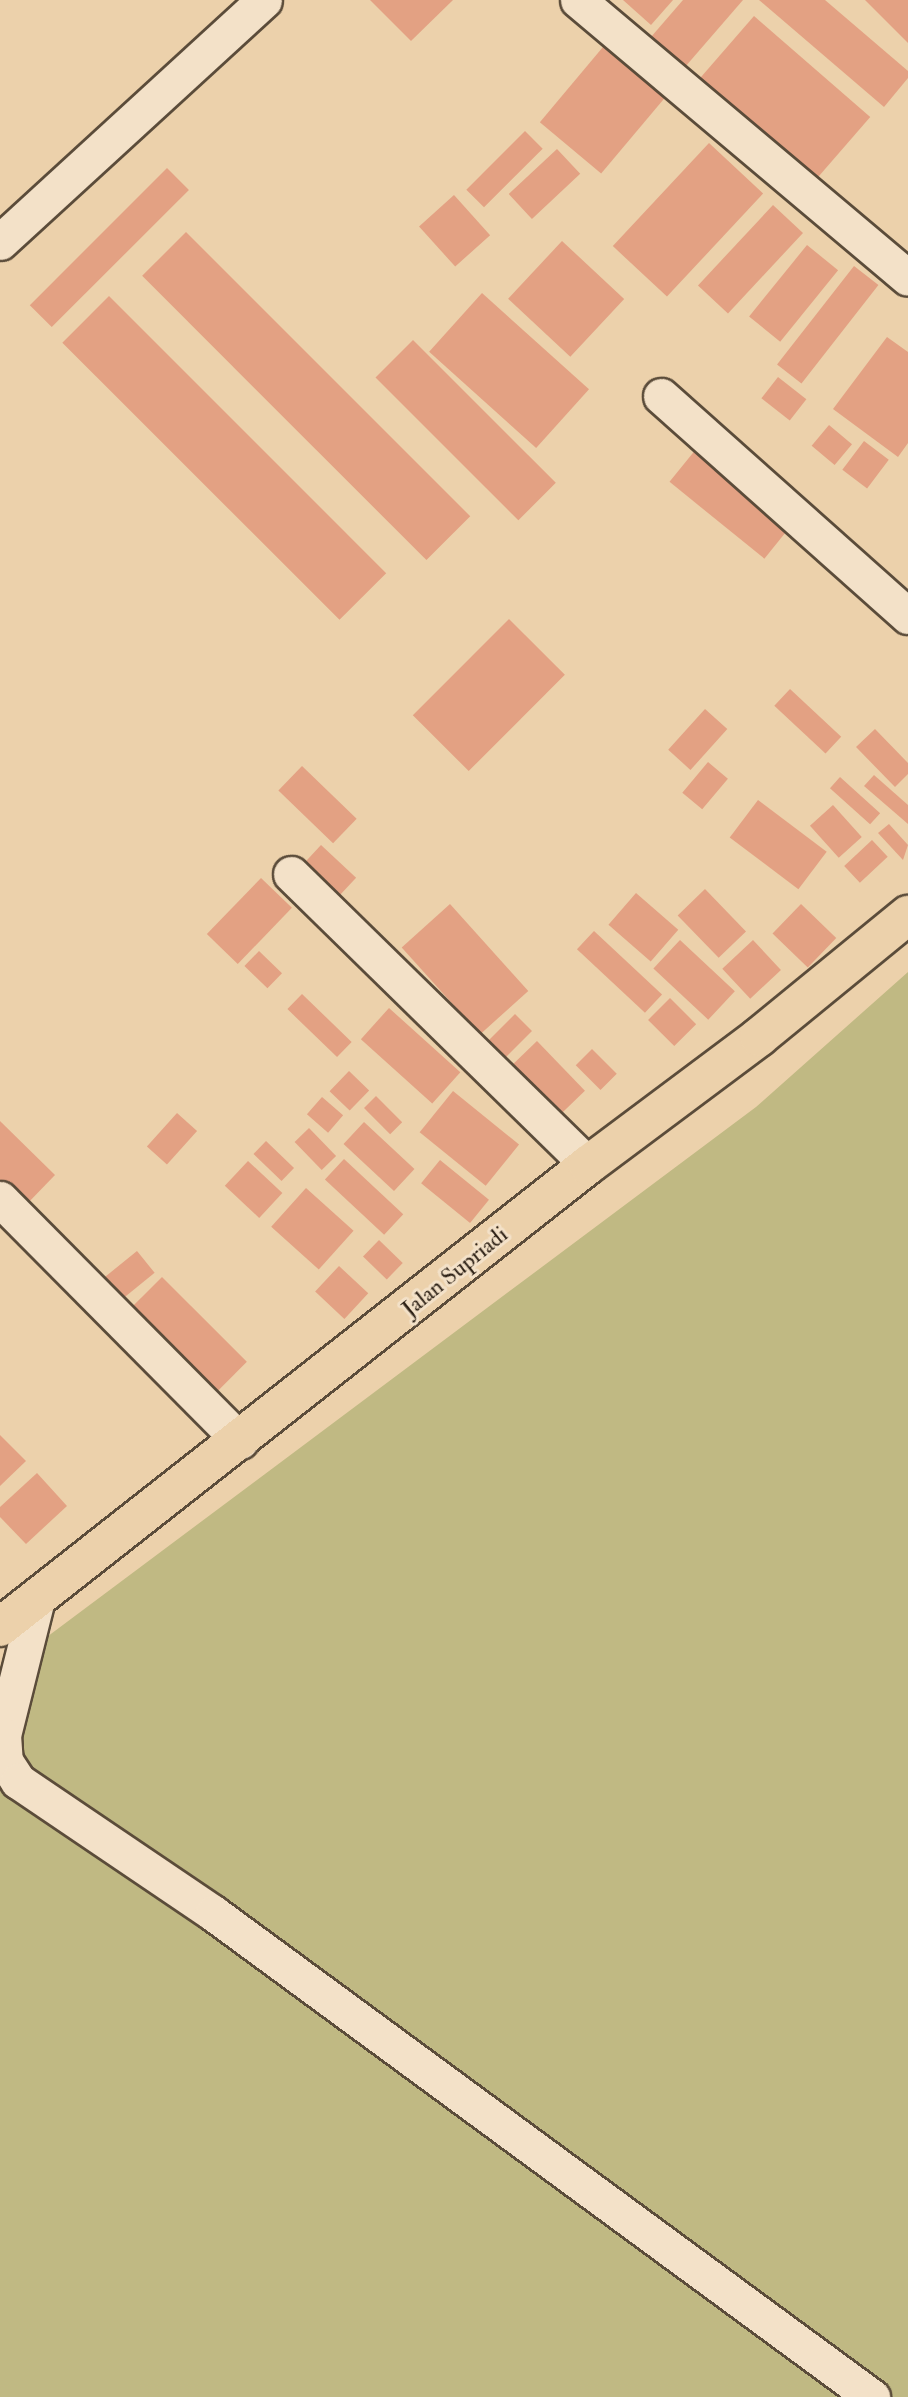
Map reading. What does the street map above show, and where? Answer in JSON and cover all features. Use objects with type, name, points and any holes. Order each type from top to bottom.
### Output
[{"type":"main road","name":"Jalan Supriadi","points":[[0,1627],[588,1165],[759,1037],[908,915]]},
{"type":"street","points":[[0,242],[264,0]]},
{"type":"street","points":[[578,0],[908,278]]},
{"type":"street","points":[[661,396],[908,616]]},
{"type":"street","points":[[291,874],[588,1165]]},
{"type":"street","points":[[0,1199],[240,1441]]},
{"type":"street","points":[[37,1599],[3,1735],[5,1761],[18,1781],[214,1913],[872,2397]]},
{"type":"shaded area","points":[[908,972],[908,2397],[0,2397],[0,1672],[756,1107]]},
{"type":"building","points":[[370,0],[453,0],[411,41]]},
{"type":"building","points":[[623,0],[673,0],[651,25]]},
{"type":"building","points":[[683,0],[743,0],[685,67],[651,37]]},
{"type":"building","points":[[759,0],[825,0],[908,71],[908,78],[884,107]]},
{"type":"building","points":[[865,0],[908,0],[908,43]]},
{"type":"building","points":[[754,16],[870,117],[814,182],[698,81]]},
{"type":"building","points":[[608,41],[669,92],[601,174],[540,122]]},
{"type":"building","points":[[525,131],[543,149],[484,207],[466,190]]},
{"type":"building","points":[[709,143],[763,193],[667,297],[613,246]]},
{"type":"building","points":[[557,149],[580,174],[532,219],[509,194]]},
{"type":"building","points":[[167,168],[189,190],[52,327],[30,305]]},
{"type":"building","points":[[454,195],[490,235],[455,267],[419,226]]},
{"type":"building","points":[[773,205],[803,233],[728,313],[698,285]]},
{"type":"building","points":[[186,232],[470,516],[426,560],[142,276]]},
{"type":"building","points":[[562,241],[624,299],[570,357],[508,299]]},
{"type":"building","points":[[807,245],[838,270],[780,342],[749,316]]},
{"type":"building","points":[[854,266],[878,285],[801,384],[777,365]]},
{"type":"building","points":[[482,293],[589,389],[536,448],[429,352]]},
{"type":"building","points":[[109,296],[386,573],[340,620],[62,343]]},
{"type":"building","points":[[887,337],[908,352],[908,443],[898,457],[833,409]]},
{"type":"building","points":[[413,340],[556,483],[518,520],[376,377]]},
{"type":"building","points":[[778,377],[806,399],[790,420],[761,398]]},
{"type":"building","points":[[829,425],[852,444],[835,465],[812,446]]},
{"type":"building","points":[[864,441],[889,460],[867,488],[842,470]]},
{"type":"building","points":[[701,443],[796,520],[764,559],[670,482]]},
{"type":"building","points":[[509,619],[565,675],[469,771],[413,715]]},
{"type":"building","points":[[790,689],[841,737],[826,754],[774,706]]},
{"type":"building","points":[[705,709],[727,729],[690,770],[668,750]]},
{"type":"building","points":[[875,729],[908,763],[908,774],[895,787],[856,747]]},
{"type":"building","points":[[708,762],[728,779],[702,809],[682,793]]},
{"type":"building","points":[[302,766],[357,819],[333,843],[278,790]]},
{"type":"building","points":[[874,775],[908,805],[908,824],[864,786]]},
{"type":"building","points":[[840,777],[880,813],[870,824],[830,788]]},
{"type":"building","points":[[758,800],[827,852],[798,889],[730,838]]},
{"type":"building","points":[[833,805],[862,837],[839,858],[810,826]]},
{"type":"building","points":[[889,824],[908,845],[903,860],[878,833]]},
{"type":"building","points":[[872,840],[888,857],[860,883],[844,866]]},
{"type":"building","points":[[321,845],[356,878],[334,902],[298,869]]},
{"type":"building","points":[[261,878],[292,908],[238,964],[207,934]]},
{"type":"building","points":[[705,889],[746,931],[719,958],[678,915]]},
{"type":"building","points":[[636,893],[678,930],[651,961],[608,925]]},
{"type":"building","points":[[450,904],[528,991],[480,1034],[402,947]]},
{"type":"building","points":[[801,904],[836,938],[808,968],[773,933]]},
{"type":"building","points":[[594,931],[662,994],[645,1013],[577,949]]},
{"type":"building","points":[[680,940],[735,991],[708,1020],[653,969]]},
{"type":"building","points":[[753,940],[781,970],[750,999],[722,969]]},
{"type":"building","points":[[259,951],[282,973],[267,988],[244,966]]},
{"type":"building","points":[[302,994],[352,1042],[337,1057],[287,1009]]},
{"type":"building","points":[[670,998],[696,1024],[674,1046],[648,1020]]},
{"type":"building","points":[[389,1008],[460,1072],[432,1103],[361,1039]]},
{"type":"building","points":[[515,1014],[532,1031],[499,1064],[482,1047]]},
{"type":"building","points":[[537,1041],[585,1091],[553,1122],[505,1072]]},
{"type":"building","points":[[592,1049],[617,1074],[600,1090],[576,1065]]},
{"type":"building","points":[[349,1071],[369,1090],[350,1111],[330,1091]]},
{"type":"building","points":[[453,1091],[519,1144],[486,1186],[420,1132]]},
{"type":"building","points":[[376,1096],[402,1122],[390,1134],[364,1108]]},
{"type":"building","points":[[322,1097],[343,1115],[328,1133],[307,1114]]},
{"type":"building","points":[[177,1113],[197,1131],[167,1165],[147,1146]]},
{"type":"building","points":[[0,1121],[55,1175],[25,1206],[0,1182]]},
{"type":"building","points":[[364,1122],[414,1169],[394,1191],[344,1144]]},
{"type":"building","points":[[309,1128],[336,1156],[322,1170],[295,1142]]},
{"type":"building","points":[[266,1141],[294,1168],[282,1181],[253,1154]]},
{"type":"building","points":[[344,1159],[403,1214],[384,1235],[325,1179]]},
{"type":"building","points":[[440,1160],[489,1200],[470,1223],[421,1183]]},
{"type":"building","points":[[248,1161],[282,1193],[259,1218],[225,1186]]},
{"type":"building","points":[[306,1188],[354,1231],[319,1269],[271,1227]]},
{"type":"building","points":[[379,1240],[403,1263],[387,1279],[363,1257]]},
{"type":"building","points":[[137,1251],[155,1273],[110,1309],[93,1287]]},
{"type":"building","points":[[339,1266],[368,1293],[344,1319],[315,1292]]},
{"type":"building","points":[[162,1277],[247,1362],[207,1402],[122,1317]]},
{"type":"building","points":[[0,1435],[26,1461],[0,1486]]},
{"type":"building","points":[[37,1473],[67,1506],[26,1544],[0,1517],[0,1507]]}]
